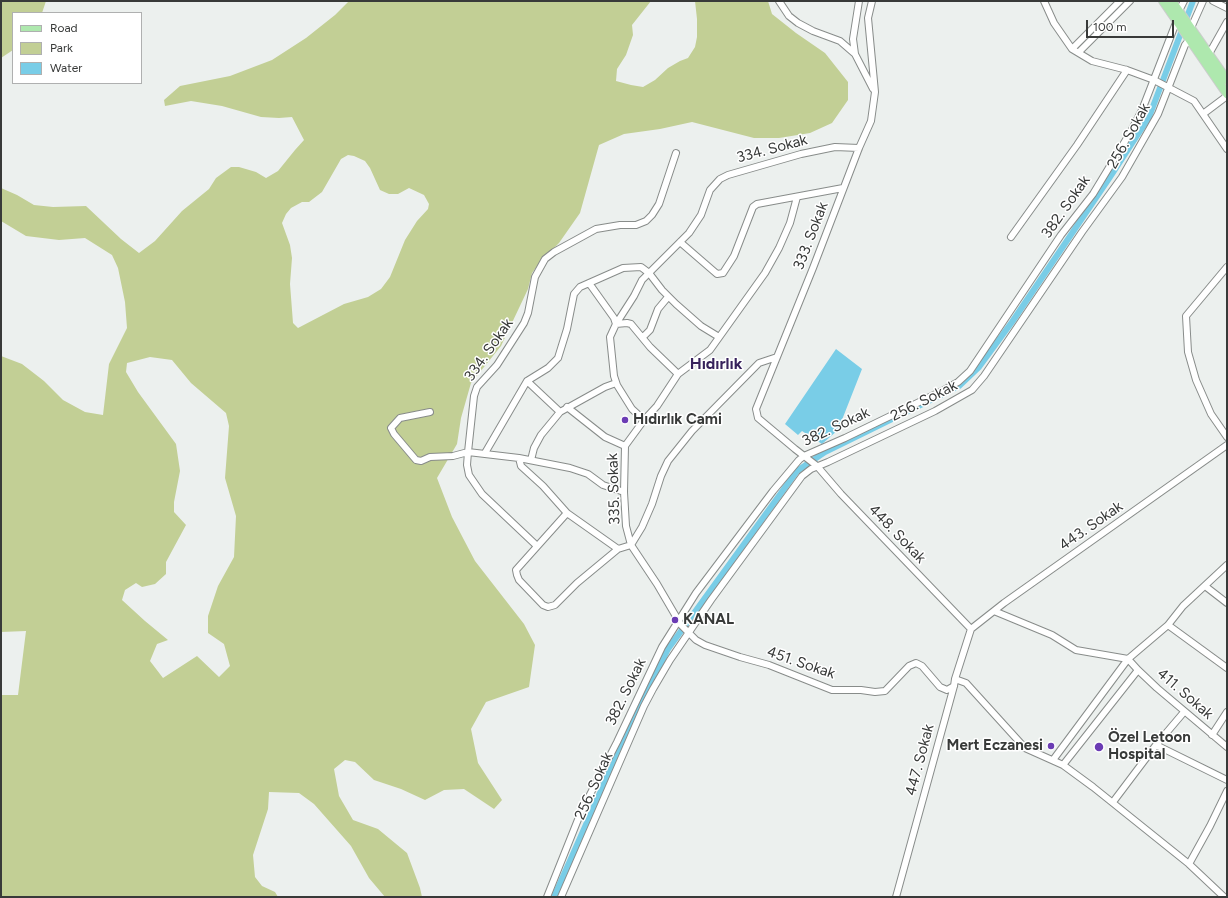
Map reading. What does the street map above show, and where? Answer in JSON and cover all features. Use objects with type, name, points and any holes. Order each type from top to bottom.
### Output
[{"type":"main road","points":[[1163,1],[1179,17]]},
{"type":"main road","points":[[1172,1],[1179,17],[1227,95]]},
{"type":"main road","points":[[1189,32],[1209,54],[1227,80]]},
{"type":"street","points":[[779,1],[789,16],[798,23],[840,42],[855,54]]},
{"type":"street","points":[[859,1],[853,39],[855,54],[875,92]]},
{"type":"street","name":"333. Sokak","points":[[806,457],[758,418],[756,409],[871,121],[875,92],[868,18],[872,1]]},
{"type":"street","points":[[1072,49],[1120,1]]},
{"type":"street","points":[[1079,52],[1130,1]]},
{"type":"street","points":[[1179,17],[1184,1]]},
{"type":"street","name":"256. Sokak","points":[[561,897],[644,706],[688,632],[802,476],[816,466],[828,462],[935,411],[972,390],[984,376],[1082,232],[1122,177],[1158,114],[1166,87],[1203,1]]},
{"type":"street","points":[[1213,1],[1227,8]]},
{"type":"street","points":[[1044,2],[1054,23],[1072,49],[1092,61],[1127,70],[1155,81],[1194,101],[1227,149]]},
{"type":"street","name":"382. Sokak","points":[[547,897],[581,812],[617,742],[662,647],[679,623],[700,587],[790,469],[806,457],[944,390],[958,382],[970,371],[1061,235],[1093,194],[1142,110],[1155,81],[1179,17]]},
{"type":"street","points":[[1209,54],[1227,22]]},
{"type":"street","points":[[1011,237],[1081,139],[1127,70]]},
{"type":"street","points":[[1203,114],[1227,95]]},
{"type":"street","name":"334. Sokak","points":[[680,242],[689,234],[701,215],[714,185],[720,179],[728,175],[801,154],[835,147],[859,148]]},
{"type":"street","name":"334. Sokak","points":[[537,546],[482,494],[469,475],[467,465],[468,452],[474,396],[477,387],[497,365],[524,323],[528,313],[535,277],[541,264],[554,252],[596,229],[636,224],[646,220],[652,215],[659,204],[676,153]]},
{"type":"street","points":[[644,420],[632,409],[616,383],[610,337],[642,280],[680,242],[717,274],[723,273],[734,256],[753,207],[757,204],[843,188]]},
{"type":"street","name":"335. Sokak","points":[[679,623],[657,584],[632,545],[626,526],[624,492],[625,446],[644,420],[657,406],[678,374],[710,350],[765,273],[779,248],[790,223],[798,197]]},
{"type":"street","points":[[485,453],[527,381],[548,368],[558,358],[567,329],[574,294],[580,287],[624,268],[641,267],[649,273],[668,297],[701,326],[719,337]]},
{"type":"street","points":[[1227,267],[1186,316],[1188,352],[1196,380],[1212,414],[1227,437]]},
{"type":"street","points":[[589,283],[614,318],[616,324]]},
{"type":"street","points":[[643,337],[650,330],[658,309],[668,297]]},
{"type":"street","points":[[616,324],[631,324],[650,347],[678,374]]},
{"type":"street","points":[[567,513],[516,570],[517,575],[543,606],[548,607],[555,605],[577,582],[618,549],[632,545],[644,522],[668,461],[692,431],[758,363],[777,357]]},
{"type":"street","points":[[527,381],[560,412]]},
{"type":"street","points":[[531,460],[534,448],[541,435],[560,412],[605,387],[616,383]]},
{"type":"street","points":[[567,407],[605,437],[625,446]]},
{"type":"street","points":[[430,412],[400,418],[391,428],[394,434],[416,460],[421,461],[430,457],[453,456],[468,452],[519,458],[570,468],[588,474],[603,485],[624,492]]},
{"type":"street","name":"443. Sokak","points":[[971,630],[994,611],[1227,445]]},
{"type":"street","name":"448. Sokak","points":[[806,457],[971,630]]},
{"type":"street","points":[[519,458],[521,466],[544,486],[567,513],[618,549]]},
{"type":"street","points":[[1053,760],[1128,659],[1168,625],[1183,606],[1227,565]]},
{"type":"street","points":[[1205,586],[1227,603]]},
{"type":"street","points":[[994,611],[1052,635],[1076,650],[1128,659]]},
{"type":"street","name":"451. Sokak","points":[[679,623],[705,645],[770,665],[832,690],[885,691],[909,666],[916,664],[922,666],[940,687],[947,690],[954,686]]},
{"type":"street","points":[[1168,625],[1227,668]]},
{"type":"street","name":"447. Sokak","points":[[896,897],[955,679],[971,630]]},
{"type":"street","name":"411. Sokak","points":[[1128,659],[1184,712],[1227,747]]},
{"type":"street","points":[[1063,765],[1138,670]]},
{"type":"street","points":[[955,679],[966,682],[1026,748],[1063,765],[1113,802],[1189,864],[1224,897]]},
{"type":"street","points":[[1113,802],[1156,745],[1184,712]]},
{"type":"street","points":[[1212,735],[1227,712]]},
{"type":"street","points":[[1156,745],[1227,780]]},
{"type":"street","points":[[1189,864],[1227,791]]},
{"type":"green space","points":[[1,1],[46,1],[42,12],[12,12],[12,51],[1,58]]},
{"type":"green space","points":[[349,1],[651,1],[632,25],[633,35],[626,55],[617,69],[616,81],[643,87],[655,80],[668,68],[688,58],[695,47],[697,37],[697,19],[695,1],[768,1],[772,14],[825,53],[848,82],[848,100],[832,123],[810,133],[779,138],[754,138],[692,122],[660,129],[624,134],[599,145],[580,213],[559,243],[540,262],[532,273],[528,289],[501,346],[471,383],[461,418],[457,444],[437,478],[452,517],[475,561],[524,624],[535,645],[529,687],[486,702],[471,729],[478,763],[502,800],[494,809],[464,789],[444,790],[425,800],[401,789],[374,780],[355,762],[345,760],[334,769],[339,796],[353,820],[378,829],[407,853],[422,897],[385,897],[369,878],[351,846],[314,804],[299,793],[269,792],[268,809],[253,855],[255,877],[262,886],[275,892],[278,897],[1,897],[1,695],[18,695],[26,631],[1,632],[1,356],[22,364],[44,381],[63,400],[85,412],[103,415],[109,364],[127,328],[125,302],[118,268],[112,255],[85,238],[59,240],[26,236],[1,221],[1,188],[34,205],[53,207],[86,206],[121,239],[139,253],[155,241],[182,211],[209,189],[216,178],[231,167],[239,167],[256,172],[266,178],[278,171],[304,140],[292,117],[261,117],[222,106],[191,101],[165,106],[164,100],[180,86],[230,76],[272,60],[306,38],[335,15]],"holes":[[[348,155],[365,161],[370,168],[380,190],[389,194],[398,194],[409,188],[424,195],[429,204],[428,209],[417,221],[405,240],[390,277],[381,289],[368,297],[344,304],[298,328],[293,323],[290,284],[292,258],[290,245],[282,223],[286,214],[291,208],[302,202],[309,202],[322,192],[341,159]],[[150,357],[172,360],[191,383],[226,413],[229,426],[225,478],[236,516],[234,557],[218,586],[208,616],[208,633],[224,644],[230,666],[219,677],[197,656],[163,678],[150,661],[157,644],[168,640],[122,600],[125,590],[136,583],[142,587],[155,584],[166,574],[166,562],[186,525],[174,512],[174,502],[180,471],[176,444],[138,392],[126,372],[127,363]]]},
{"type":"water","points":[[836,349],[862,369],[838,430],[822,444],[802,431],[798,435],[785,424]]},
{"type":"waterway","points":[[1085,41],[1125,1]]},
{"type":"waterway","points":[[554,897],[626,734],[668,649],[797,471],[825,452],[959,386],[979,367],[1012,322],[1149,117],[1193,1]]},
{"type":"place","name":"Hıdırlık Cami","points":[[625,420]]},
{"type":"place","name":"KANAL","points":[[675,620]]},
{"type":"place","name":"Mert Eczanesi","points":[[1051,746]]},
{"type":"place","name":"Özel Letoon Hospital","points":[[1099,747]]},
{"type":"district","name":"Hıdırlık","points":[[716,364]]}]
